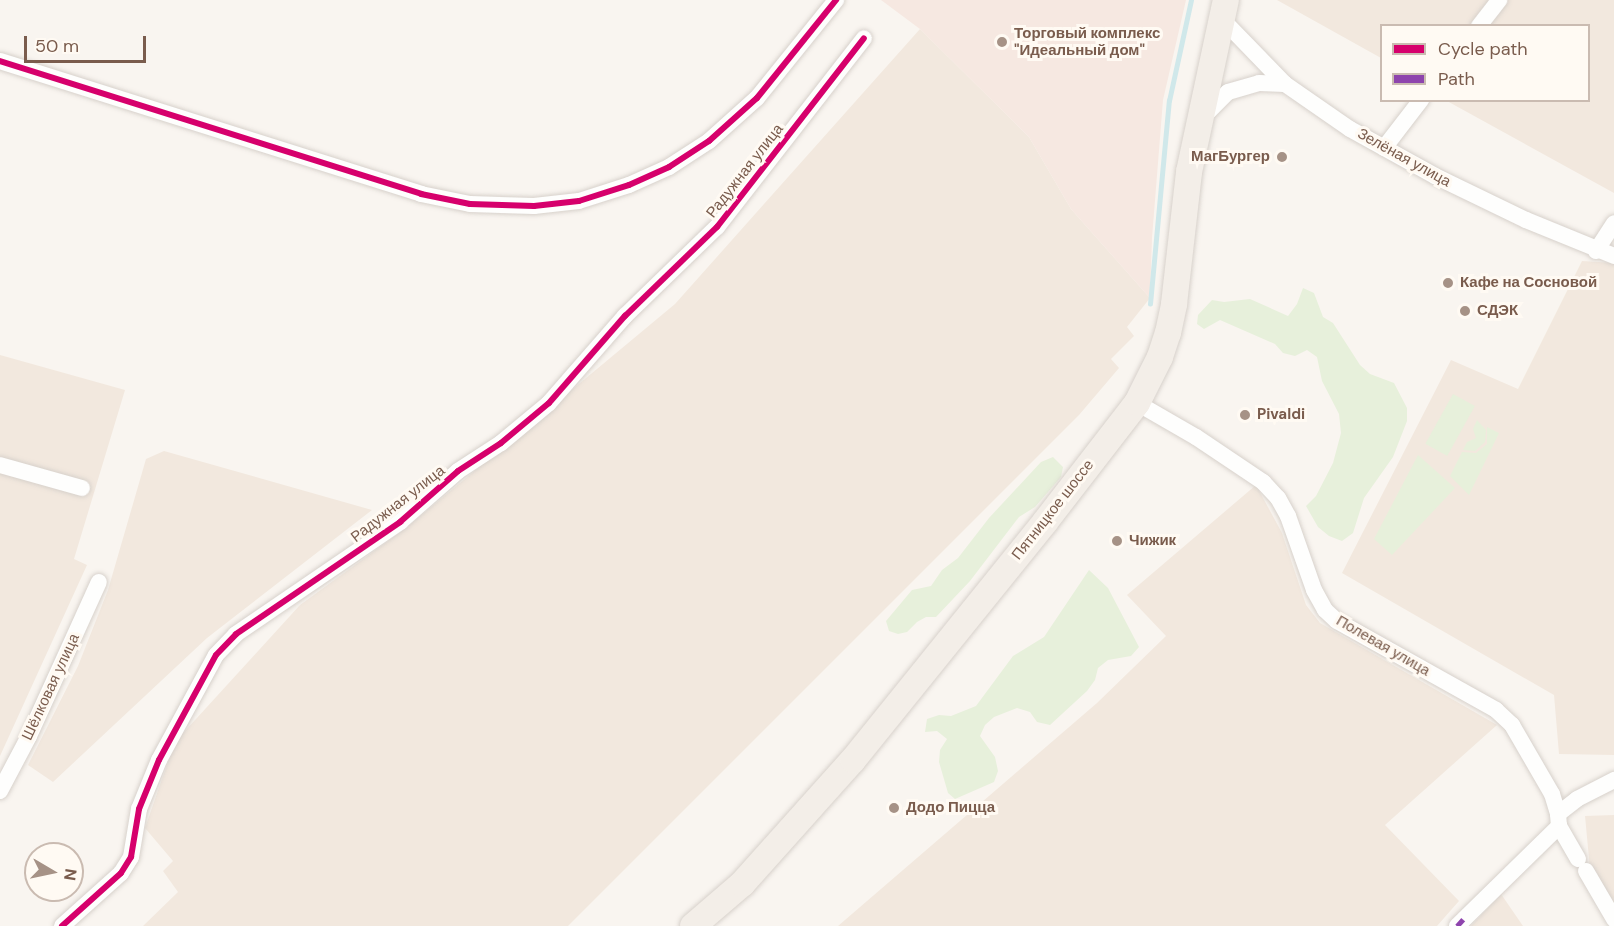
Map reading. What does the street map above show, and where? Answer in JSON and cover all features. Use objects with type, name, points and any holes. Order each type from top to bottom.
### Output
[{"type":"main road","name":"Пятницкое шоссе","points":[[693,926],[750,876],[801,822],[890,717],[1137,403],[1160,357],[1168,333],[1198,122],[1223,9]]},
{"type":"street","points":[[0,61],[421,194],[470,204],[534,206],[579,201],[629,185],[669,167],[709,141],[757,98],[836,0]]},
{"type":"street","points":[[1481,24],[1499,0]]},
{"type":"street","name":"Зелёная улица","points":[[1223,9],[1286,84],[1350,129],[1435,176],[1596,251],[1614,256]]},
{"type":"street","name":"Радужная улица","points":[[62,926],[122,873],[130,857],[140,809],[159,760],[216,655],[236,634],[400,522],[458,471],[501,443],[549,403],[625,316],[717,227],[864,38]]},
{"type":"street","points":[[1198,122],[1228,92],[1259,83],[1286,84]]},
{"type":"street","points":[[1384,148],[1419,102]]},
{"type":"street","points":[[1596,251],[1614,223]]},
{"type":"street","name":"Полевая улица","points":[[1137,403],[1196,437],[1263,482],[1278,498],[1288,516],[1314,590],[1325,610],[1337,621],[1496,710],[1512,725],[1552,794],[1558,820],[1614,919]]},
{"type":"street","points":[[0,465],[82,488]]},
{"type":"street","name":"Шёлковая улица","points":[[0,791],[29,736],[99,582]]},
{"type":"street","points":[[1461,921],[1577,799],[1614,780]]},
{"type":"shaded area","points":[[881,0],[1186,0],[1163,100],[1152,238],[1150,298],[1071,209],[1029,137],[920,29]]},
{"type":"shaded area","points":[[1277,0],[1614,0],[1614,193],[1449,102],[1590,102],[1590,24],[1380,24],[1380,57]]},
{"type":"shaded area","points":[[920,29],[1029,137],[1071,209],[1150,298],[1127,327],[1134,336],[1111,359],[1119,368],[1079,415],[568,926],[143,926],[178,892],[163,871],[173,861],[145,828],[175,742],[300,605],[406,528],[675,304]]},
{"type":"shaded area","points":[[1582,261],[1614,263],[1614,755],[1559,754],[1554,695],[1342,573],[1451,360],[1518,389]]},
{"type":"shaded area","points":[[0,355],[125,390],[74,559],[87,565],[0,756]]},
{"type":"shaded area","points":[[164,451],[372,510],[207,638],[53,782],[28,765],[78,666],[108,590],[146,459]]},
{"type":"shaded area","points":[[1256,485],[1282,533],[1306,605],[1320,623],[1497,725],[1385,825],[1459,901],[1437,926],[838,926],[1097,703],[1166,636],[1127,595]]},
{"type":"shaded area","points":[[1614,815],[1614,906],[1590,869],[1585,816]]},
{"type":"shaded area","points":[[1501,894],[1523,926],[1471,926]]},
{"type":"green space","points":[[1303,288],[1314,293],[1323,317],[1333,323],[1360,365],[1370,374],[1394,383],[1407,408],[1407,421],[1393,457],[1364,498],[1353,533],[1342,541],[1329,536],[1318,527],[1306,506],[1316,496],[1333,463],[1341,433],[1339,414],[1322,381],[1317,357],[1307,350],[1295,356],[1283,353],[1275,344],[1220,320],[1204,329],[1197,324],[1198,315],[1212,300],[1224,302],[1250,299],[1288,316],[1297,304]]},
{"type":"green space","points":[[1453,394],[1475,406],[1447,456],[1425,444]]},
{"type":"green space","points":[[1477,420],[1486,430],[1485,442],[1475,451],[1463,450],[1467,442],[1476,438],[1473,429]]},
{"type":"green space","points":[[1487,427],[1499,433],[1469,495],[1450,476],[1462,452],[1476,453],[1487,444]]},
{"type":"green space","points":[[1418,455],[1455,488],[1392,555],[1374,539]]},
{"type":"green space","points":[[1053,457],[1063,467],[1061,477],[1035,507],[1019,517],[970,581],[936,617],[926,617],[907,632],[898,634],[889,631],[886,621],[912,590],[931,586],[942,570],[958,558],[989,518],[1041,462]]},
{"type":"green space","points":[[1089,570],[1108,588],[1139,647],[1131,656],[1108,660],[1098,668],[1095,680],[1087,691],[1050,725],[1037,722],[1030,712],[1017,708],[994,717],[985,725],[980,736],[995,757],[998,771],[994,782],[955,799],[948,793],[939,762],[940,750],[947,739],[937,731],[925,732],[927,719],[939,715],[951,716],[976,706],[1013,656],[1044,637]]},
{"type":"waterway","points":[[1150,304],[1169,101],[1191,0]]},
{"type":"marked path","points":[[1457,926],[1465,917]]},
{"type":"cycle path","points":[[0,61],[421,194],[470,204],[534,206],[579,201],[629,185],[669,167],[709,141],[757,98],[836,0]]},
{"type":"cycle path","points":[[62,926],[121,873],[131,857],[139,809],[159,760],[216,655],[236,634],[400,522],[458,471],[501,443],[549,403],[625,316],[717,227],[864,38]]},
{"type":"place","name":"Торговый комплекс \"Идеальный дом\"","points":[[1002,42]]},
{"type":"place","name":"МагБургер","points":[[1282,157]]},
{"type":"place","name":"Кафе на Сосновой","points":[[1448,283]]},
{"type":"place","name":"СДЭК","points":[[1465,311]]},
{"type":"place","name":"Pivaldi","points":[[1245,415]]},
{"type":"place","name":"Чижик","points":[[1117,541]]},
{"type":"place","name":"Додо Пицца","points":[[894,808]]}]
